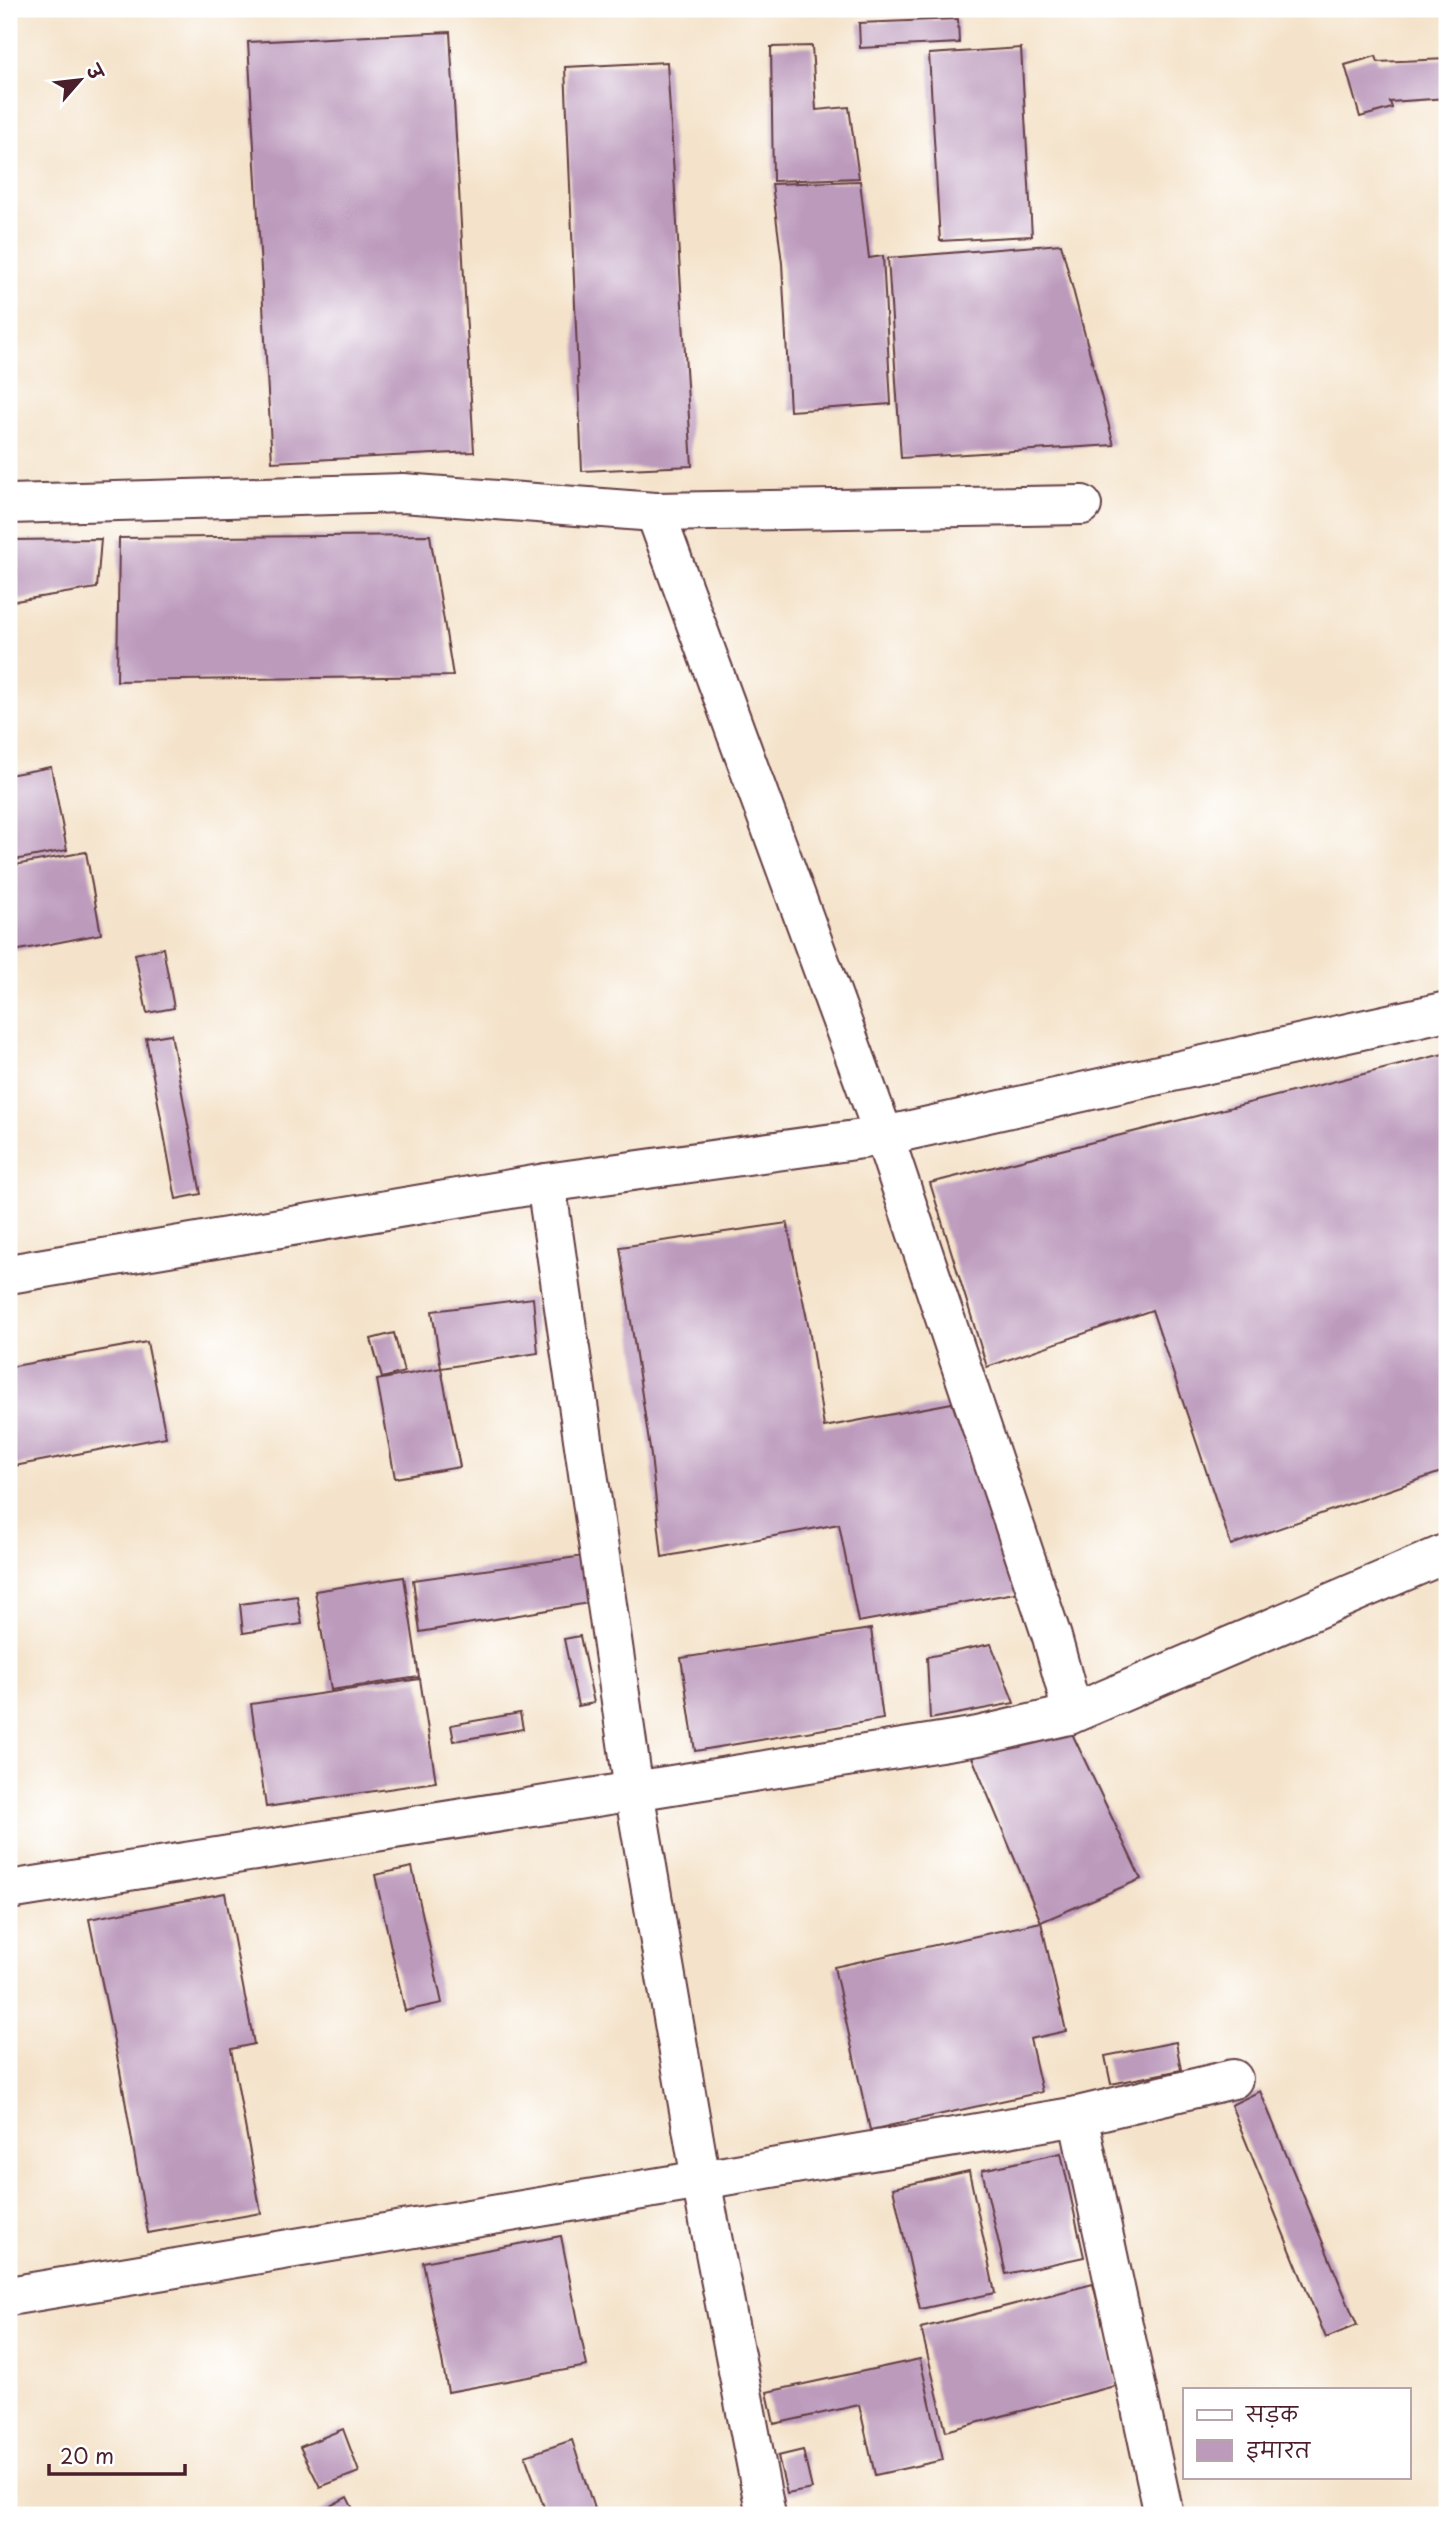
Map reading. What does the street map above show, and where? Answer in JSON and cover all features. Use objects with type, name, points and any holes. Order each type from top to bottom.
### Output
[{"type":"street","points":[[9,504],[403,493],[655,512],[1082,505]]},
{"type":"street","points":[[655,512],[884,1136],[1052,1637],[1067,1692],[1069,1715]]},
{"type":"street","points":[[9,1274],[545,1183],[884,1136],[1447,1011]]},
{"type":"street","points":[[545,1183],[634,1791],[701,2180],[766,2515]]},
{"type":"street","points":[[9,1889],[978,1736],[1069,1715],[1447,1553]]},
{"type":"street","points":[[9,2296],[1078,2116],[1233,2079]]},
{"type":"street","points":[[1078,2116],[1164,2515]]},
{"type":"building","points":[[958,19],[959,43],[860,48],[859,23]]},
{"type":"building","points":[[450,32],[474,452],[272,462],[248,42]]},
{"type":"building","points":[[812,46],[816,110],[849,107],[859,178],[773,181],[771,47]]},
{"type":"building","points":[[1021,48],[1032,236],[940,241],[929,54]]},
{"type":"building","points":[[1376,56],[1378,62],[1447,59],[1447,98],[1390,102],[1392,108],[1360,117],[1345,65]]},
{"type":"building","points":[[667,62],[692,466],[582,471],[565,67]]},
{"type":"building","points":[[860,181],[869,258],[883,256],[891,404],[790,411],[782,263],[772,184]]},
{"type":"building","points":[[1061,244],[1114,445],[901,458],[888,258]]},
{"type":"building","points":[[430,535],[453,676],[117,681],[119,538]]},
{"type":"building","points":[[101,539],[97,588],[9,602],[9,540]]},
{"type":"building","points":[[51,767],[67,850],[9,861],[9,775]]},
{"type":"building","points":[[86,852],[101,934],[9,952],[9,866]]},
{"type":"building","points":[[163,948],[174,1008],[147,1013],[135,954]]},
{"type":"building","points":[[171,1034],[201,1194],[176,1199],[146,1038]]},
{"type":"building","points":[[1447,1053],[1447,1470],[1231,1545],[1152,1310],[987,1367],[930,1183]]},
{"type":"building","points":[[787,1223],[809,1329],[824,1427],[952,1403],[1020,1592],[858,1622],[839,1524],[662,1557],[651,1456],[620,1247]]},
{"type":"building","points":[[533,1298],[538,1353],[441,1368],[432,1311]]},
{"type":"building","points":[[394,1333],[404,1372],[382,1378],[371,1339]]},
{"type":"building","points":[[147,1342],[166,1437],[9,1467],[9,1367]]},
{"type":"building","points":[[441,1368],[460,1467],[395,1478],[377,1380]]},
{"type":"building","points":[[591,1555],[600,1601],[420,1632],[413,1580]]},
{"type":"building","points":[[404,1577],[419,1677],[331,1690],[315,1591]]},
{"type":"building","points":[[297,1596],[302,1624],[243,1633],[240,1604]]},
{"type":"building","points":[[871,1629],[883,1719],[695,1751],[681,1658]]},
{"type":"building","points":[[580,1636],[594,1703],[578,1706],[564,1639]]},
{"type":"building","points":[[991,1644],[1014,1703],[930,1719],[927,1657]]},
{"type":"building","points":[[420,1679],[436,1782],[266,1807],[251,1704]]},
{"type":"building","points":[[520,1713],[523,1729],[454,1741],[451,1725]]},
{"type":"building","points":[[1068,1725],[1141,1879],[1041,1922],[972,1757]]},
{"type":"building","points":[[412,1867],[442,2003],[405,2011],[375,1875]]},
{"type":"building","points":[[225,1893],[254,2044],[231,2049],[261,2213],[148,2233],[120,2071],[89,1919]]},
{"type":"building","points":[[1041,1922],[1066,2031],[1030,2039],[1042,2092],[870,2130],[834,1967]]},
{"type":"building","points":[[1176,2042],[1181,2070],[1111,2084],[1105,2056]]},
{"type":"building","points":[[1260,2091],[1357,2325],[1326,2338],[1231,2105]]},
{"type":"building","points":[[1061,2153],[1084,2257],[1006,2274],[982,2170]]},
{"type":"building","points":[[969,2171],[995,2293],[920,2309],[893,2188]]},
{"type":"building","points":[[561,2236],[587,2366],[448,2392],[423,2262]]},
{"type":"building","points":[[1093,2284],[1118,2385],[946,2431],[921,2328]]},
{"type":"building","points":[[920,2359],[943,2460],[875,2475],[859,2405],[774,2424],[767,2392]]},
{"type":"building","points":[[343,2429],[359,2472],[320,2487],[300,2447]]},
{"type":"building","points":[[572,2440],[596,2515],[547,2515],[525,2456]]},
{"type":"building","points":[[803,2450],[812,2489],[787,2494],[778,2456]]},
{"type":"building","points":[[347,2497],[356,2515],[313,2515]]}]
